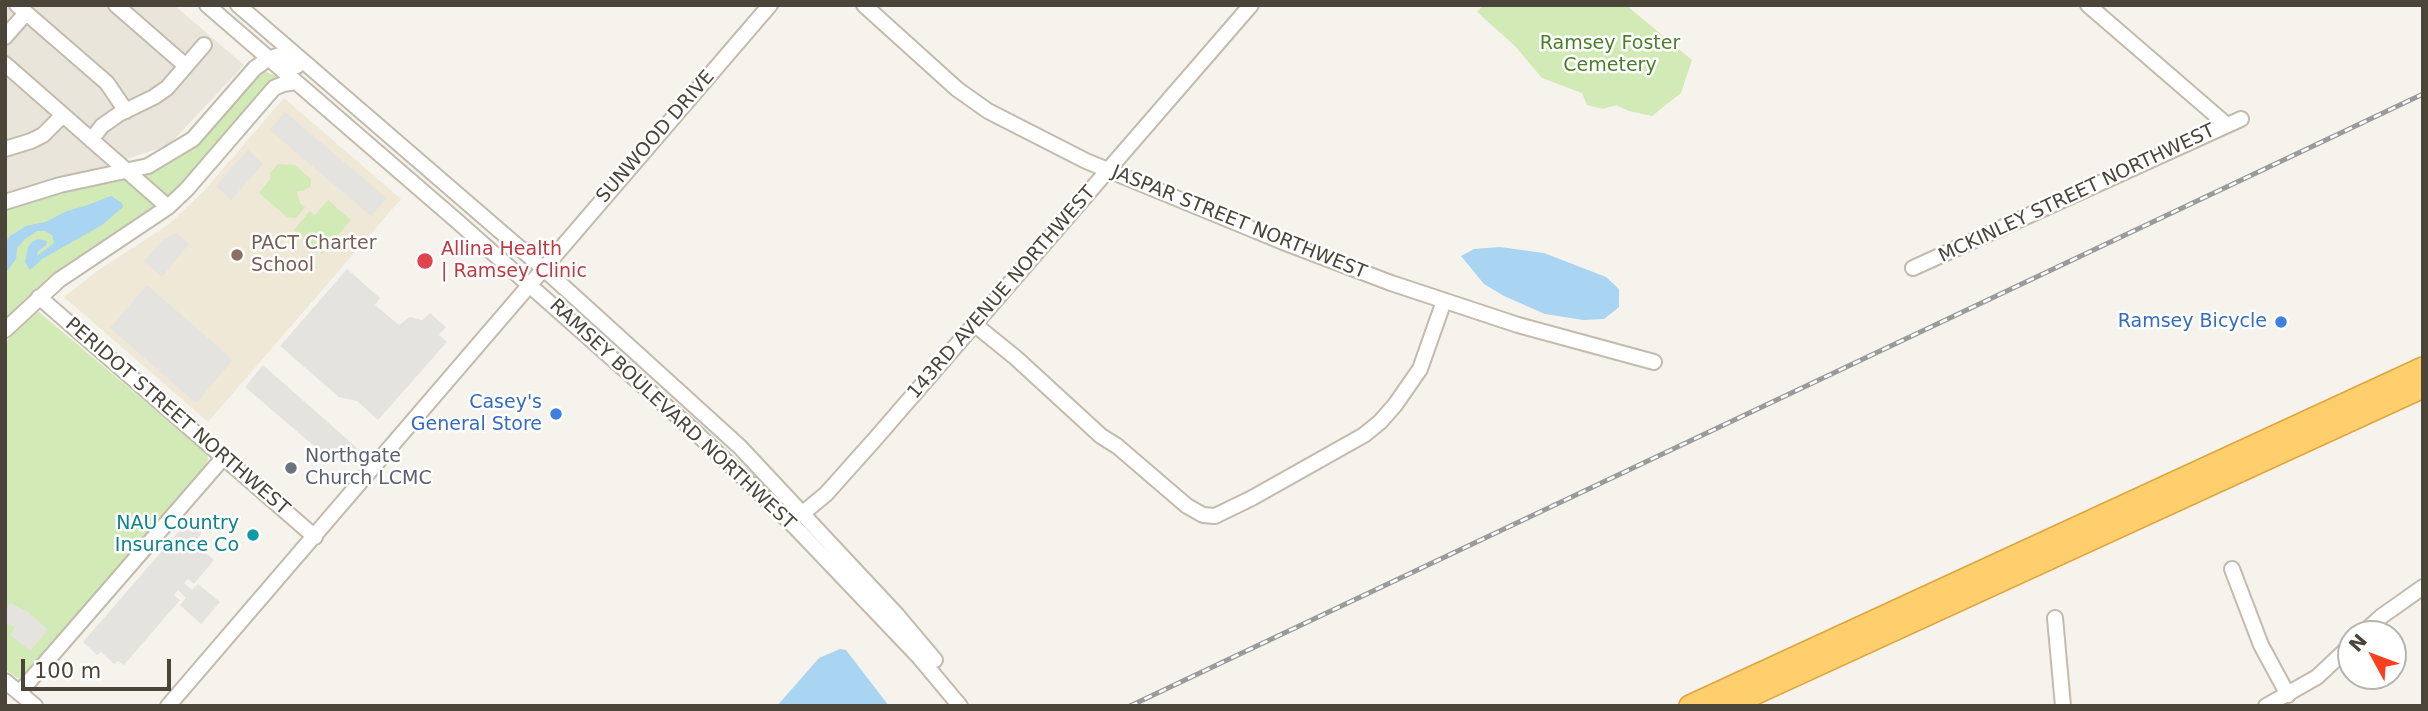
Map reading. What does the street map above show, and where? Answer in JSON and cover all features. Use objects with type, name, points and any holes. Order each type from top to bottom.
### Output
[{"type":"highway","points":[[1690,706],[2423,368]]},
{"type":"highway","points":[[1728,706],[2423,387]]},
{"type":"street","points":[[116,5],[186,66]]},
{"type":"street","name":"RAMSEY BOULEVARD NORTHWEST","points":[[207,5],[530,284],[758,490],[919,657],[960,706]]},
{"type":"street","name":"RAMSEY BOULEVARD NORTHWEST","points":[[238,5],[544,269],[740,447],[897,615],[970,706]]},
{"type":"street","name":"SUNWOOD DRIVE","points":[[168,706],[770,5]]},
{"type":"street","name":"JASPAR STREET NORTHWEST","points":[[864,5],[957,89],[988,111],[1086,161],[1283,242],[1444,301],[1518,326],[1654,362]]},
{"type":"street","name":"143RD AVENUE NORTHWEST","points":[[803,513],[826,494],[851,466],[1251,5]]},
{"type":"street","points":[[2088,5],[2227,125]]},
{"type":"street","points":[[5,37],[21,9],[107,83],[126,111]]},
{"type":"street","points":[[91,140],[102,127],[167,88],[204,45]]},
{"type":"street","points":[[5,202],[31,193],[148,166],[193,139],[255,68],[280,55],[393,150],[410,154]]},
{"type":"street","points":[[5,64],[168,207]]},
{"type":"street","points":[[5,330],[39,297],[81,263],[146,224],[168,207],[187,189],[274,88],[296,82]]},
{"type":"street","points":[[5,149],[43,135],[63,116]]},
{"type":"street","name":"MCKINLEY STREET NORTHWEST","points":[[1913,268],[2241,119]]},
{"type":"street","name":"PERIDOT STREET NORTHWEST","points":[[39,297],[315,537]]},
{"type":"street","points":[[974,324],[1016,358],[1101,436],[1117,446],[1187,506],[1203,515],[1222,514],[1364,435],[1380,422],[1420,369],[1444,301]]},
{"type":"street","points":[[19,693],[223,458]]},
{"type":"street","points":[[2232,569],[2261,645],[2288,695]]},
{"type":"street","points":[[2378,620],[2423,587]]},
{"type":"street","points":[[2055,618],[2063,706]]},
{"type":"street","points":[[2266,706],[2317,677],[2337,658]]},
{"type":"street","points":[[5,681],[35,706]]},
{"type":"shaded area","points":[[5,5],[174,5],[244,65],[169,145],[5,199]]},
{"type":"shaded area","name":"PACT Charter School","points":[[284,98],[401,199],[208,422],[64,297],[100,269],[168,225],[203,192]]},
{"type":"shaded area","points":[[285,112],[386,198],[371,216],[270,130]]},
{"type":"shaded area","points":[[248,150],[263,164],[231,200],[216,186]]},
{"type":"shaded area","points":[[176,233],[189,244],[162,277],[144,261],[163,240]]},
{"type":"shaded area","points":[[347,269],[380,298],[375,305],[399,325],[410,317],[422,320],[430,313],[446,327],[439,335],[447,342],[378,420],[357,401],[339,397],[280,346]]},
{"type":"shaded area","points":[[147,285],[233,360],[196,403],[110,328]]},
{"type":"shaded area","points":[[263,365],[357,448],[346,461],[340,456],[334,463],[245,387]]},
{"type":"shaded area","points":[[188,521],[202,533],[194,543],[214,560],[194,584],[188,579],[184,583],[192,590],[198,584],[220,602],[201,624],[180,605],[186,598],[178,590],[174,595],[180,600],[124,665],[118,661],[114,664],[101,652],[97,655],[83,642]]},
{"type":"shaded area","points":[[10,603],[28,612],[48,630],[30,651],[10,635],[15,627],[5,623],[5,611]]},
{"type":"green space","name":"Ramsey Foster Cemetery","points":[[1483,5],[1626,5],[1692,60],[1681,93],[1652,116],[1616,105],[1603,109],[1587,105],[1582,93],[1542,78],[1515,46],[1477,12]]},
{"type":"green space","points":[[264,71],[276,76],[277,81],[177,191],[5,325],[5,208],[37,196],[148,170],[258,73]]},
{"type":"green space","points":[[278,164],[295,165],[311,179],[311,186],[297,191],[300,203],[305,207],[296,218],[287,217],[259,193]]},
{"type":"green space","points":[[328,200],[351,220],[322,254],[294,230],[310,211],[315,215]]},
{"type":"green space","points":[[39,312],[207,454],[208,459],[205,467],[24,677],[17,678],[5,669],[5,343],[32,314]]},
{"type":"water","points":[[111,196],[122,203],[123,207],[102,225],[42,259],[30,270],[25,262],[28,247],[32,242],[38,239],[47,241],[37,256],[54,243],[52,235],[37,231],[17,248],[16,259],[5,274],[5,243],[10,236],[26,226],[45,222],[67,211]]},
{"type":"water","points":[[1500,247],[1544,253],[1606,277],[1619,289],[1619,307],[1604,319],[1583,320],[1545,314],[1504,296],[1484,284],[1461,256],[1474,249]]},
{"type":"water","points":[[840,649],[846,650],[889,706],[777,706],[819,658]]},
{"type":"railway","points":[[1130,706],[2423,94]]},
{"type":"place","name":"PACT Charter School","points":[[237,255]]},
{"type":"place","name":"Allina Health | Ramsey Clinic","points":[[425,261]]},
{"type":"place","name":"Ramsey Bicycle","points":[[2281,322]]},
{"type":"place","name":"Casey's General Store","points":[[556,414]]},
{"type":"place","name":"Northgate Church LCMC","points":[[291,468]]},
{"type":"place","name":"NAU Country Insurance Co","points":[[253,535]]}]
